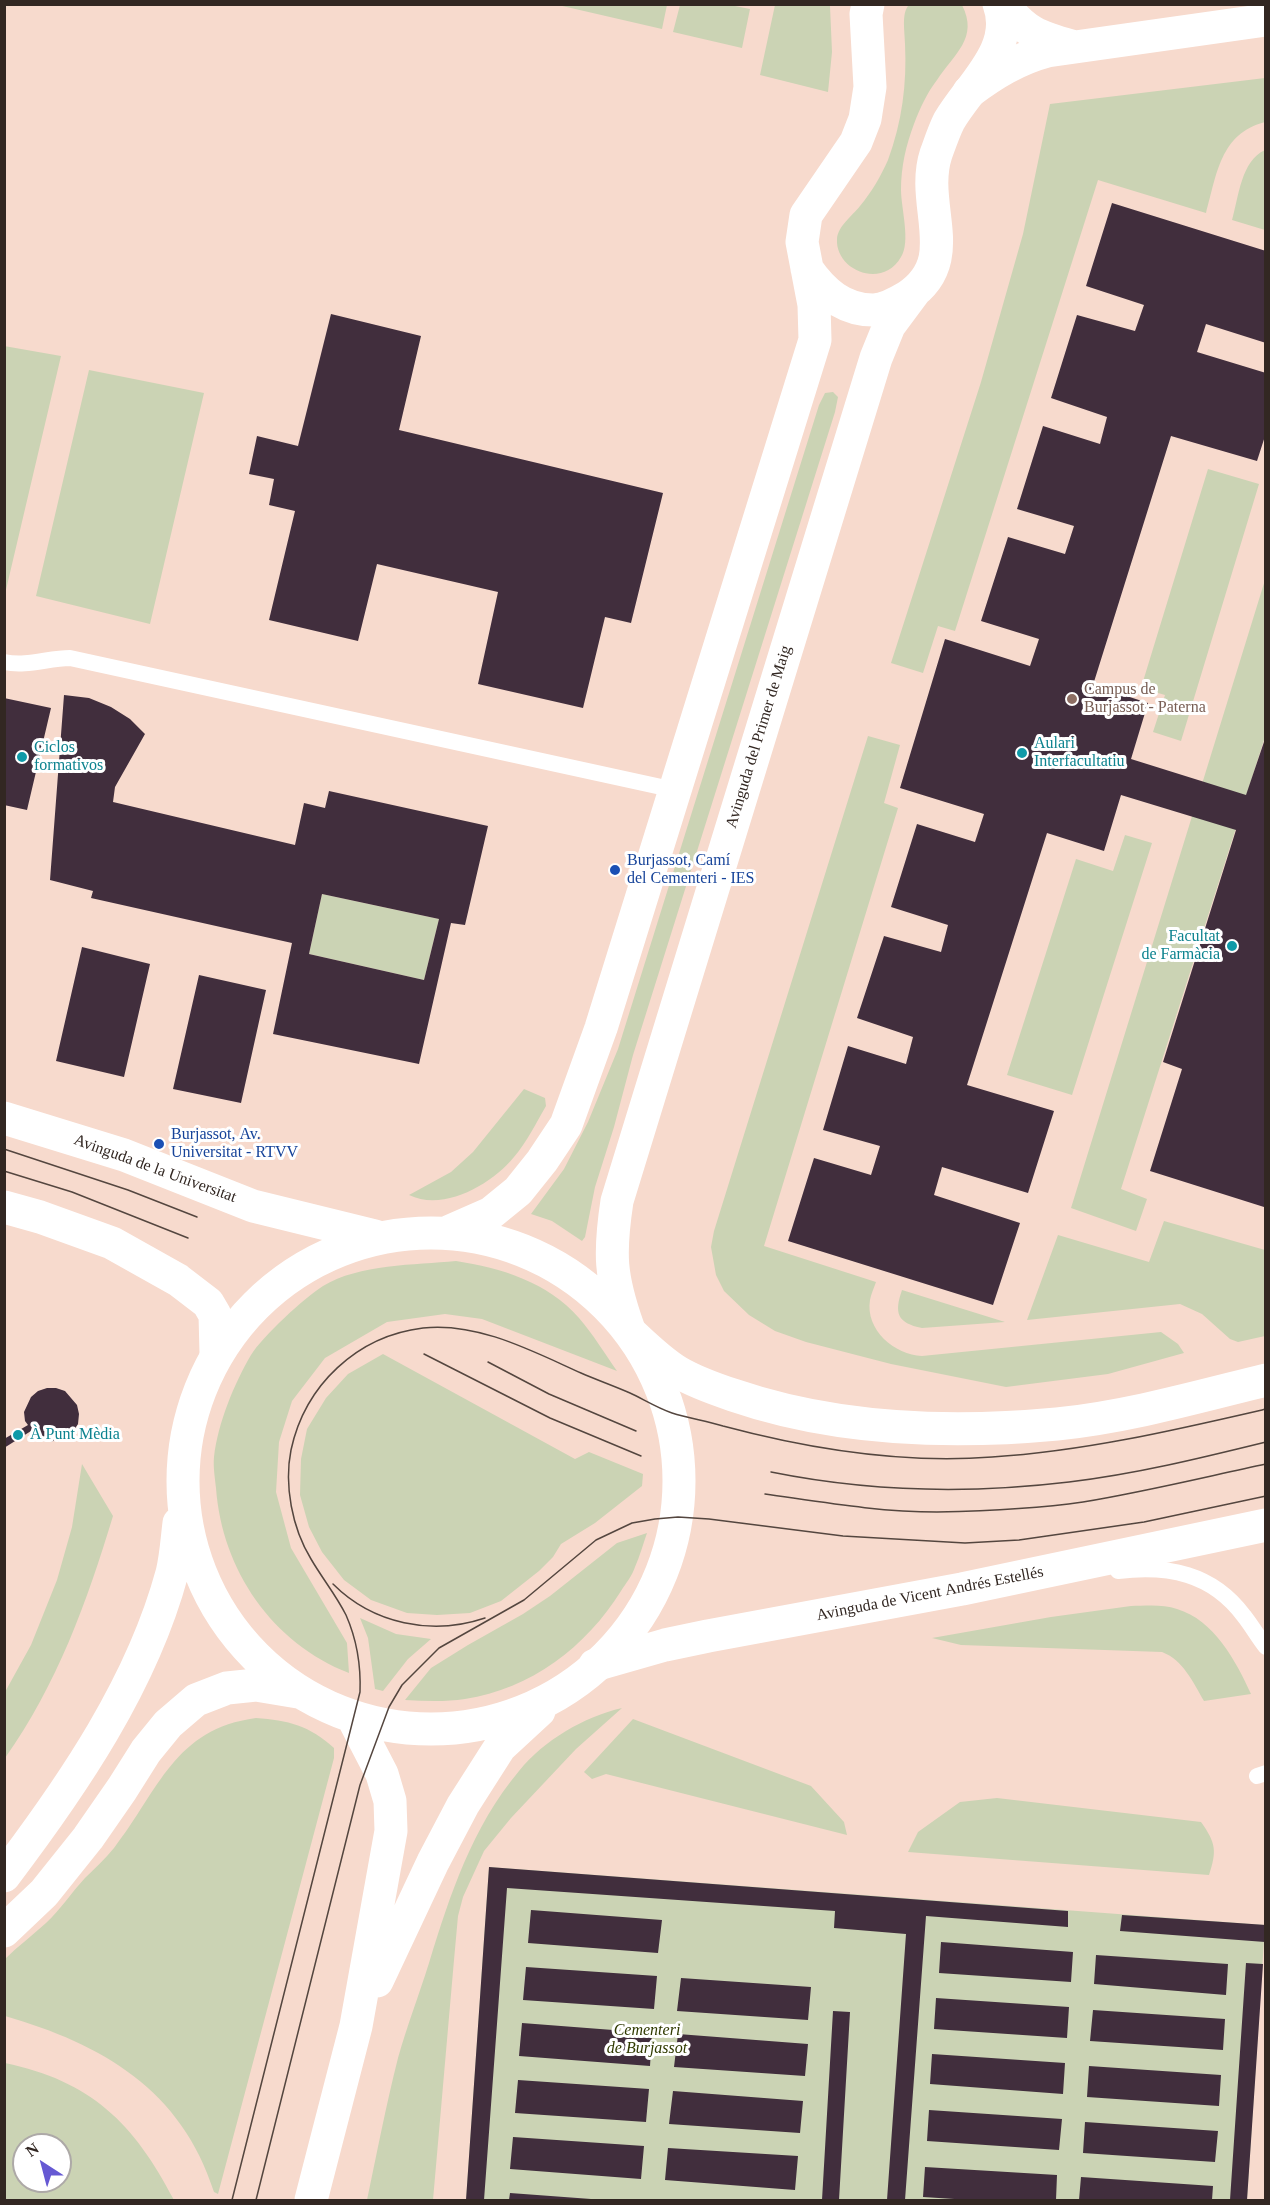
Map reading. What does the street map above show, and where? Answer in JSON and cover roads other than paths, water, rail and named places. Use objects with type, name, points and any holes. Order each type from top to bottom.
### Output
[{"type":"main road","points":[[450,1231],[491,1213],[518,1191],[542,1161],[566,1125],[601,1028],[814,340],[814,305],[802,242],[806,215],[856,142],[865,119],[870,87],[866,14],[868,4]]},
{"type":"main road","name":"Avinguda del Primer de Maig","points":[[630,1332],[618,1300],[611,1269],[611,1241],[617,1201],[876,358],[889,326],[927,279],[935,262],[939,243],[932,202],[935,157],[948,122],[995,57],[1001,34],[999,4]]},
{"type":"main road","points":[[1003,4],[1026,29],[1046,39],[1071,46]]},
{"type":"main road","points":[[966,95],[984,81],[1026,56],[1225,15],[1266,20]]},
{"type":"main road","points":[[807,269],[819,286],[834,299],[852,307],[875,310],[895,304],[915,291]]},
{"type":"main road","name":"Avinguda de la Universitat","points":[[4,1118],[124,1155],[253,1206],[375,1236]]},
{"type":"main road","points":[[4,1207],[40,1217],[112,1243],[178,1280],[208,1304],[215,1315],[216,1353]]},
{"type":"main road","points":[[4,1876],[98,1739],[124,1693],[152,1635],[173,1571],[183,1494],[187,1435],[197,1399],[216,1353],[239,1320],[271,1293],[321,1260],[375,1236],[450,1231],[523,1251],[582,1283],[654,1355],[679,1372],[711,1387],[774,1408],[830,1418],[947,1430],[1057,1424],[1124,1413],[1266,1380]]},
{"type":"main road","points":[[183,1494],[191,1550],[212,1599],[248,1651],[298,1692],[353,1718],[382,1726],[435,1731],[488,1724],[534,1707],[608,1655],[633,1627],[662,1575],[678,1517],[680,1465],[671,1412],[654,1370],[630,1332]]},
{"type":"main road","name":"Avinguda de Vicent Andrés Estellés","points":[[595,1665],[665,1645],[708,1636],[962,1589],[1266,1525]]},
{"type":"main road","points":[[4,1931],[44,1893],[88,1838],[146,1751],[168,1724],[196,1701],[228,1688],[256,1685],[298,1692]]},
{"type":"main road","points":[[356,2026],[433,1862],[463,1805],[500,1747],[565,1686]]},
{"type":"main road","points":[[311,2200],[356,2026],[391,1831],[390,1801],[382,1774],[353,1718]]},
{"type":"lane","points":[[4,662],[16,665],[70,658],[675,790]]},
{"type":"lane","points":[[962,1589],[1141,1568],[1172,1570],[1210,1584],[1224,1595],[1243,1614],[1265,1647]]},
{"type":"tram line","points":[[4,1149],[128,1190],[197,1217]]},
{"type":"tram line","points":[[4,1171],[72,1192],[188,1238]]},
{"type":"tram line","points":[[232,2200],[360,1692],[359,1662],[353,1634],[346,1615],[304,1547],[294,1520],[288,1477],[291,1450],[298,1426],[308,1405],[322,1385],[356,1353],[376,1341],[399,1333],[423,1328],[464,1329],[524,1348],[672,1413],[789,1442],[890,1456],[958,1459],[1061,1450],[1164,1432],[1266,1409]]},
{"type":"tram line","points":[[424,1354],[550,1418],[641,1456]]},
{"type":"tram line","points":[[488,1362],[549,1394],[636,1431]]},
{"type":"tram line","points":[[771,1472],[808,1479],[882,1487],[957,1489],[1032,1486],[1119,1475],[1266,1442]]},
{"type":"tram line","points":[[765,1494],[894,1510],[937,1512],[1010,1509],[1106,1498],[1266,1464]]},
{"type":"tram line","points":[[256,2200],[360,1785],[389,1707],[402,1685],[439,1648],[524,1600],[596,1540],[632,1523],[678,1517],[843,1536],[965,1543],[1019,1540],[1144,1522],[1266,1496]]},
{"type":"tram line","points":[[333,1584],[366,1609],[404,1623],[445,1626],[485,1618]]},
{"type":"place","name":"Campus de Burjassot - Paterna","points":[[1072,699]]},
{"type":"place","name":"Aulari Interfacultatiu","points":[[1022,753]]},
{"type":"place","name":"Ciclos formativos","points":[[22,757]]},
{"type":"place","name":"Burjassot, Camí del Cementeri - IES","points":[[615,870]]},
{"type":"place","name":"Facultat de Farmàcia","points":[[1232,946]]},
{"type":"place","name":"Burjassot, Av. Universitat - RTVV","points":[[159,1144]]},
{"type":"place","name":"À Punt Mèdia","points":[[18,1435]]},
{"type":"park label","name":"Cementeri de Burjassot","points":[[647,2040]]}]
